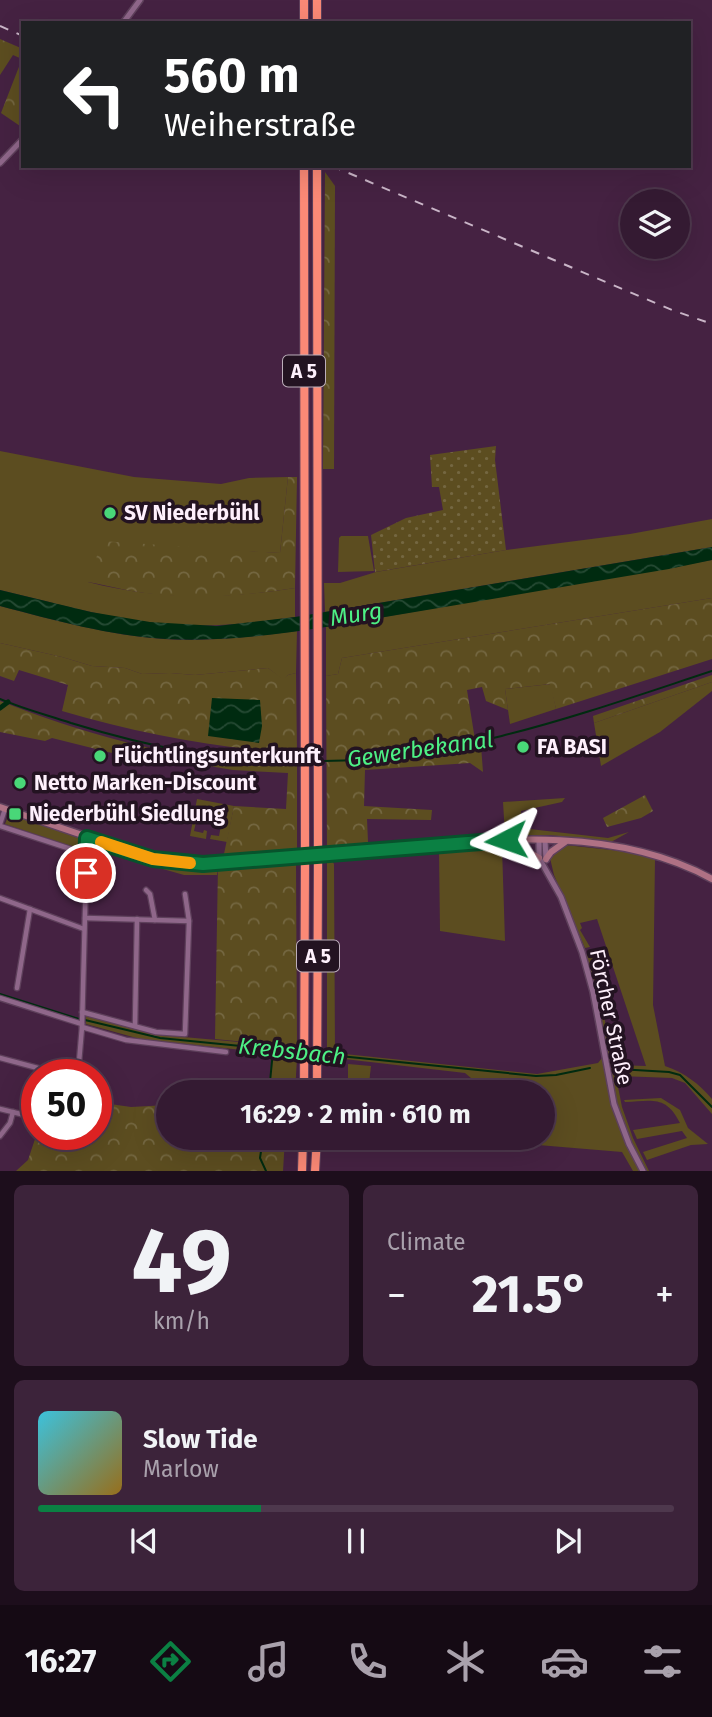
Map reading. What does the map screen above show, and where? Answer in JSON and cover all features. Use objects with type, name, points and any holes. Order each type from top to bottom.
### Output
[{"type":"highway","points":[[304,0],[304,21]]},
{"type":"highway","points":[[317,0],[317,21]]},
{"type":"highway","name":"A 5","points":[[304,168],[304,1080]]},
{"type":"highway","name":"A 5","points":[[317,169],[318,1080]]},
{"type":"highway","points":[[302,1171],[303,1150]]},
{"type":"highway","points":[[315,1171],[316,1150]]},
{"type":"main road","points":[[2,808],[153,859],[203,864],[506,840],[542,840],[642,852],[694,869],[712,878]]},
{"type":"main road","points":[[506,840],[543,859],[567,841]]},
{"type":"street","points":[[124,21],[140,0]]},
{"type":"street","points":[[0,163],[21,141]]},
{"type":"street","points":[[2,808],[0,825],[86,853]]},
{"type":"street","points":[[79,1059],[87,838]]},
{"type":"street","points":[[542,840],[543,859]]},
{"type":"street","name":"Förcher Straße","points":[[543,859],[562,897],[582,952],[593,992],[614,1104],[628,1144],[643,1171]]},
{"type":"street","points":[[146,890],[150,894],[155,920]]},
{"type":"street","points":[[0,999],[82,1020],[182,1035],[186,1032],[189,921],[185,894]]},
{"type":"street","points":[[0,898],[84,929]]},
{"type":"street","points":[[17,988],[30,909]]},
{"type":"street","points":[[85,918],[189,921]]},
{"type":"street","points":[[135,1026],[137,919]]},
{"type":"street","points":[[82,1020],[126,1040],[226,1052]]},
{"type":"street","points":[[0,1058],[21,1064]]},
{"type":"street","points":[[0,1109],[21,1114]]},
{"type":"street","points":[[0,1136],[8,1126],[13,1112]]},
{"type":"green space","points":[[0,39],[21,48],[21,59],[13,55],[0,75]]},
{"type":"green space","points":[[21,62],[21,127],[1,113]]},
{"type":"green space","points":[[325,172],[335,186],[334,469],[323,469]]},
{"type":"green space","points":[[496,446],[495,460],[506,550],[375,572],[371,535],[406,518],[443,510],[439,487],[432,487],[430,455]]},
{"type":"green space","points":[[0,451],[134,477],[221,484],[249,478],[288,477],[280,553],[219,550],[88,582],[140,592],[192,596],[295,588],[295,617],[225,625],[137,621],[0,590]]},
{"type":"green space","points":[[288,477],[297,477],[295,588],[242,595],[189,597],[145,593],[88,582],[102,541],[280,553]]},
{"type":"green space","points":[[712,519],[712,547],[325,612],[324,583],[340,583],[376,572],[506,550],[630,534]]},
{"type":"green space","points":[[341,536],[368,536],[374,571],[338,572]]},
{"type":"green space","points":[[712,560],[712,598],[342,658],[338,674],[326,676],[326,627]]},
{"type":"green space","points":[[712,598],[712,659],[556,709],[550,684],[505,689],[508,710],[486,701],[482,687],[467,690],[476,746],[481,746],[483,772],[470,763],[365,770],[364,806],[432,810],[431,820],[367,819],[368,842],[327,849],[326,676],[338,674],[342,658]]},
{"type":"green space","points":[[0,606],[60,622],[163,639],[197,640],[297,631],[296,673],[283,680],[268,668],[195,675],[142,674],[125,668],[92,666],[0,643]]},
{"type":"green space","points":[[0,643],[92,666],[125,668],[142,674],[195,675],[268,668],[283,679],[296,673],[297,753],[236,748],[178,739],[62,711],[68,685],[19,670],[14,681],[0,676]]},
{"type":"green space","points":[[712,675],[712,682],[594,723],[593,716]]},
{"type":"green space","points":[[712,682],[712,691],[660,732],[601,766],[594,723]]},
{"type":"green space","points":[[551,684],[556,709],[510,724],[505,689]]},
{"type":"green space","points":[[0,701],[72,727],[146,747],[221,761],[297,766],[297,853],[235,857],[224,854],[234,806],[286,809],[288,773],[233,770],[143,755],[128,757],[52,738],[45,741],[0,732]]},
{"type":"green space","points":[[645,795],[653,811],[641,818],[607,827],[603,818]]},
{"type":"green space","points":[[565,798],[562,802],[521,811],[521,828],[608,838],[629,832],[611,842],[550,835],[505,835],[503,802]]},
{"type":"green space","points":[[197,799],[234,806],[227,842],[210,839],[211,835],[219,836],[223,814],[207,814],[207,811],[199,809],[194,831],[207,831],[206,839],[190,836]]},
{"type":"green space","points":[[9,814],[80,838],[84,848],[80,849],[5,824]]},
{"type":"green space","points":[[96,842],[165,863],[218,866],[217,875],[184,875],[89,848],[90,843]]},
{"type":"green space","points":[[565,845],[630,852],[655,859],[653,1005],[665,1066],[685,1075],[707,1093],[712,1099],[712,1114],[685,1083],[672,1078],[619,1076],[616,1065],[646,1066],[597,919],[580,923],[580,930],[590,947],[585,948],[554,875],[550,858]]},
{"type":"green space","points":[[502,847],[505,941],[440,931],[439,849]]},
{"type":"green space","points":[[327,858],[330,858],[334,864],[335,1053],[537,1074],[598,1063],[602,1058],[616,1116],[640,1171],[633,1171],[622,1152],[555,1146],[555,1080],[471,1078],[465,1073],[327,1057]]},
{"type":"green space","points":[[296,865],[297,1047],[215,1039],[218,866]]},
{"type":"green space","points":[[592,955],[622,1107],[649,1171],[646,1171],[634,1148],[617,1105],[586,956]]},
{"type":"green space","points":[[86,1016],[161,1035],[297,1047],[297,1056],[140,1039],[86,1024]]},
{"type":"green space","points":[[272,1057],[297,1059],[296,1080],[269,1080]]},
{"type":"green space","points":[[348,1064],[371,1066],[369,1080],[348,1080]]},
{"type":"green space","points":[[661,1098],[680,1110],[688,1128],[708,1144],[691,1145],[647,1160],[643,1152],[687,1138],[682,1131],[637,1139],[633,1130],[680,1123],[664,1104],[624,1100]]},
{"type":"green space","points":[[112,1104],[131,1107],[156,1106],[156,1150],[284,1150],[283,1171],[16,1171],[28,1160],[31,1150],[112,1150]]},
{"type":"water","name":"Murg","points":[[712,547],[712,560],[669,569],[340,625],[253,637],[195,640],[124,635],[0,606],[0,590],[91,612],[150,622],[217,626],[295,617]]},
{"type":"water","points":[[212,698],[260,700],[262,726],[259,743],[208,736]]},
{"type":"waterway","name":"Gewerbekanal","points":[[323,761],[374,758],[473,743],[569,717],[712,671]]},
{"type":"waterway","name":"Gewerbekanal","points":[[0,699],[71,723],[157,746],[244,759],[303,761]]},
{"type":"waterway","points":[[0,708],[8,702]]},
{"type":"waterway","name":"Krebsbach","points":[[0,994],[79,1019]]},
{"type":"waterway","name":"Krebsbach","points":[[85,1020],[160,1038],[300,1052]]},
{"type":"waterway","points":[[270,1080],[273,1051]]},
{"type":"waterway","name":"Krebsbach","points":[[320,1054],[536,1076],[590,1068]]},
{"type":"waterway","name":"Krebsbach","points":[[618,1069],[680,1075],[712,1107]]},
{"type":"waterway","points":[[261,1150],[260,1158],[266,1171]]},
{"type":"railway","points":[[0,26],[21,35]]},
{"type":"railway","points":[[337,168],[672,310],[712,324]]},
{"type":"slow traffic","points":[[101,842],[153,859],[190,863]]},
{"type":"place","name":"SV Niederbühl","points":[[110,513]]},
{"type":"place","name":"FA BASI","points":[[523,747]]},
{"type":"place","name":"Flüchtlingsunterkunft","points":[[100,756]]},
{"type":"place","name":"Netto Marken-Discount","points":[[20,783]]},
{"type":"place","name":"Niederbühl Siedlung","points":[[15,814]]},
{"type":"route","points":[[86,873],[87,838],[153,859],[203,864],[506,840]]}]
